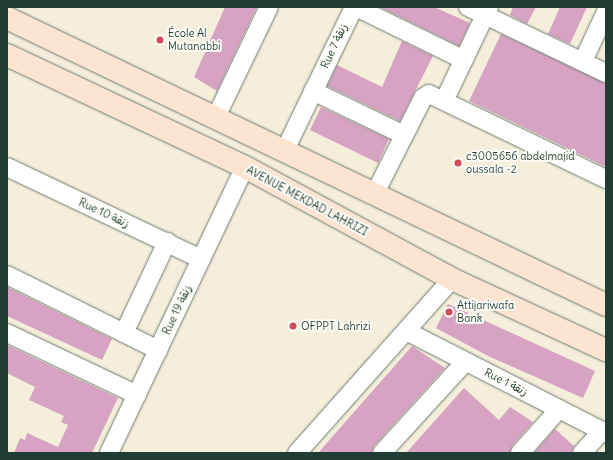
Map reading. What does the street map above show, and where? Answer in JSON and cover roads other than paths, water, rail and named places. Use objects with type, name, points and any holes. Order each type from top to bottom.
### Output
[{"type":"main road","points":[[7,18],[374,195],[605,301]]},
{"type":"main road","name":"AVENUE MEKDAD LAHRIZI","points":[[7,55],[245,167],[452,278],[606,350]]},
{"type":"street","points":[[215,119],[269,7]]},
{"type":"street","points":[[468,7],[487,11],[606,73]]},
{"type":"street","name":"Rue 7 زنقة","points":[[284,152],[354,8],[464,60]]},
{"type":"street","points":[[444,101],[487,11]]},
{"type":"street","points":[[583,61],[606,12]]},
{"type":"street","points":[[313,92],[404,135]]},
{"type":"street","points":[[374,195],[404,135],[427,94],[606,179]]},
{"type":"street","name":"Rue 10 زنقة","points":[[7,167],[201,259]]},
{"type":"street","name":"Rue 19 زنقة","points":[[109,453],[245,167]]},
{"type":"street","points":[[124,333],[167,242]]},
{"type":"street","points":[[7,275],[158,350]]},
{"type":"street","points":[[297,453],[452,278]]},
{"type":"street","name":"Rue 1 زنقة","points":[[406,331],[604,432]]},
{"type":"street","points":[[7,333],[137,395]]},
{"type":"street","points":[[382,453],[465,362]]},
{"type":"street","points":[[520,453],[559,409]]},
{"type":"street","points":[[582,453],[604,432]]},
{"type":"place","name":"École Al Mutanabbi","points":[[160,40]]},
{"type":"place","name":"c3005656 abdelmajid oussala -2","points":[[458,163]]},
{"type":"place","name":"Attijariwafa Bank","points":[[449,312]]},
{"type":"place","name":"OFPPT Lahrizi","points":[[293,326]]}]
